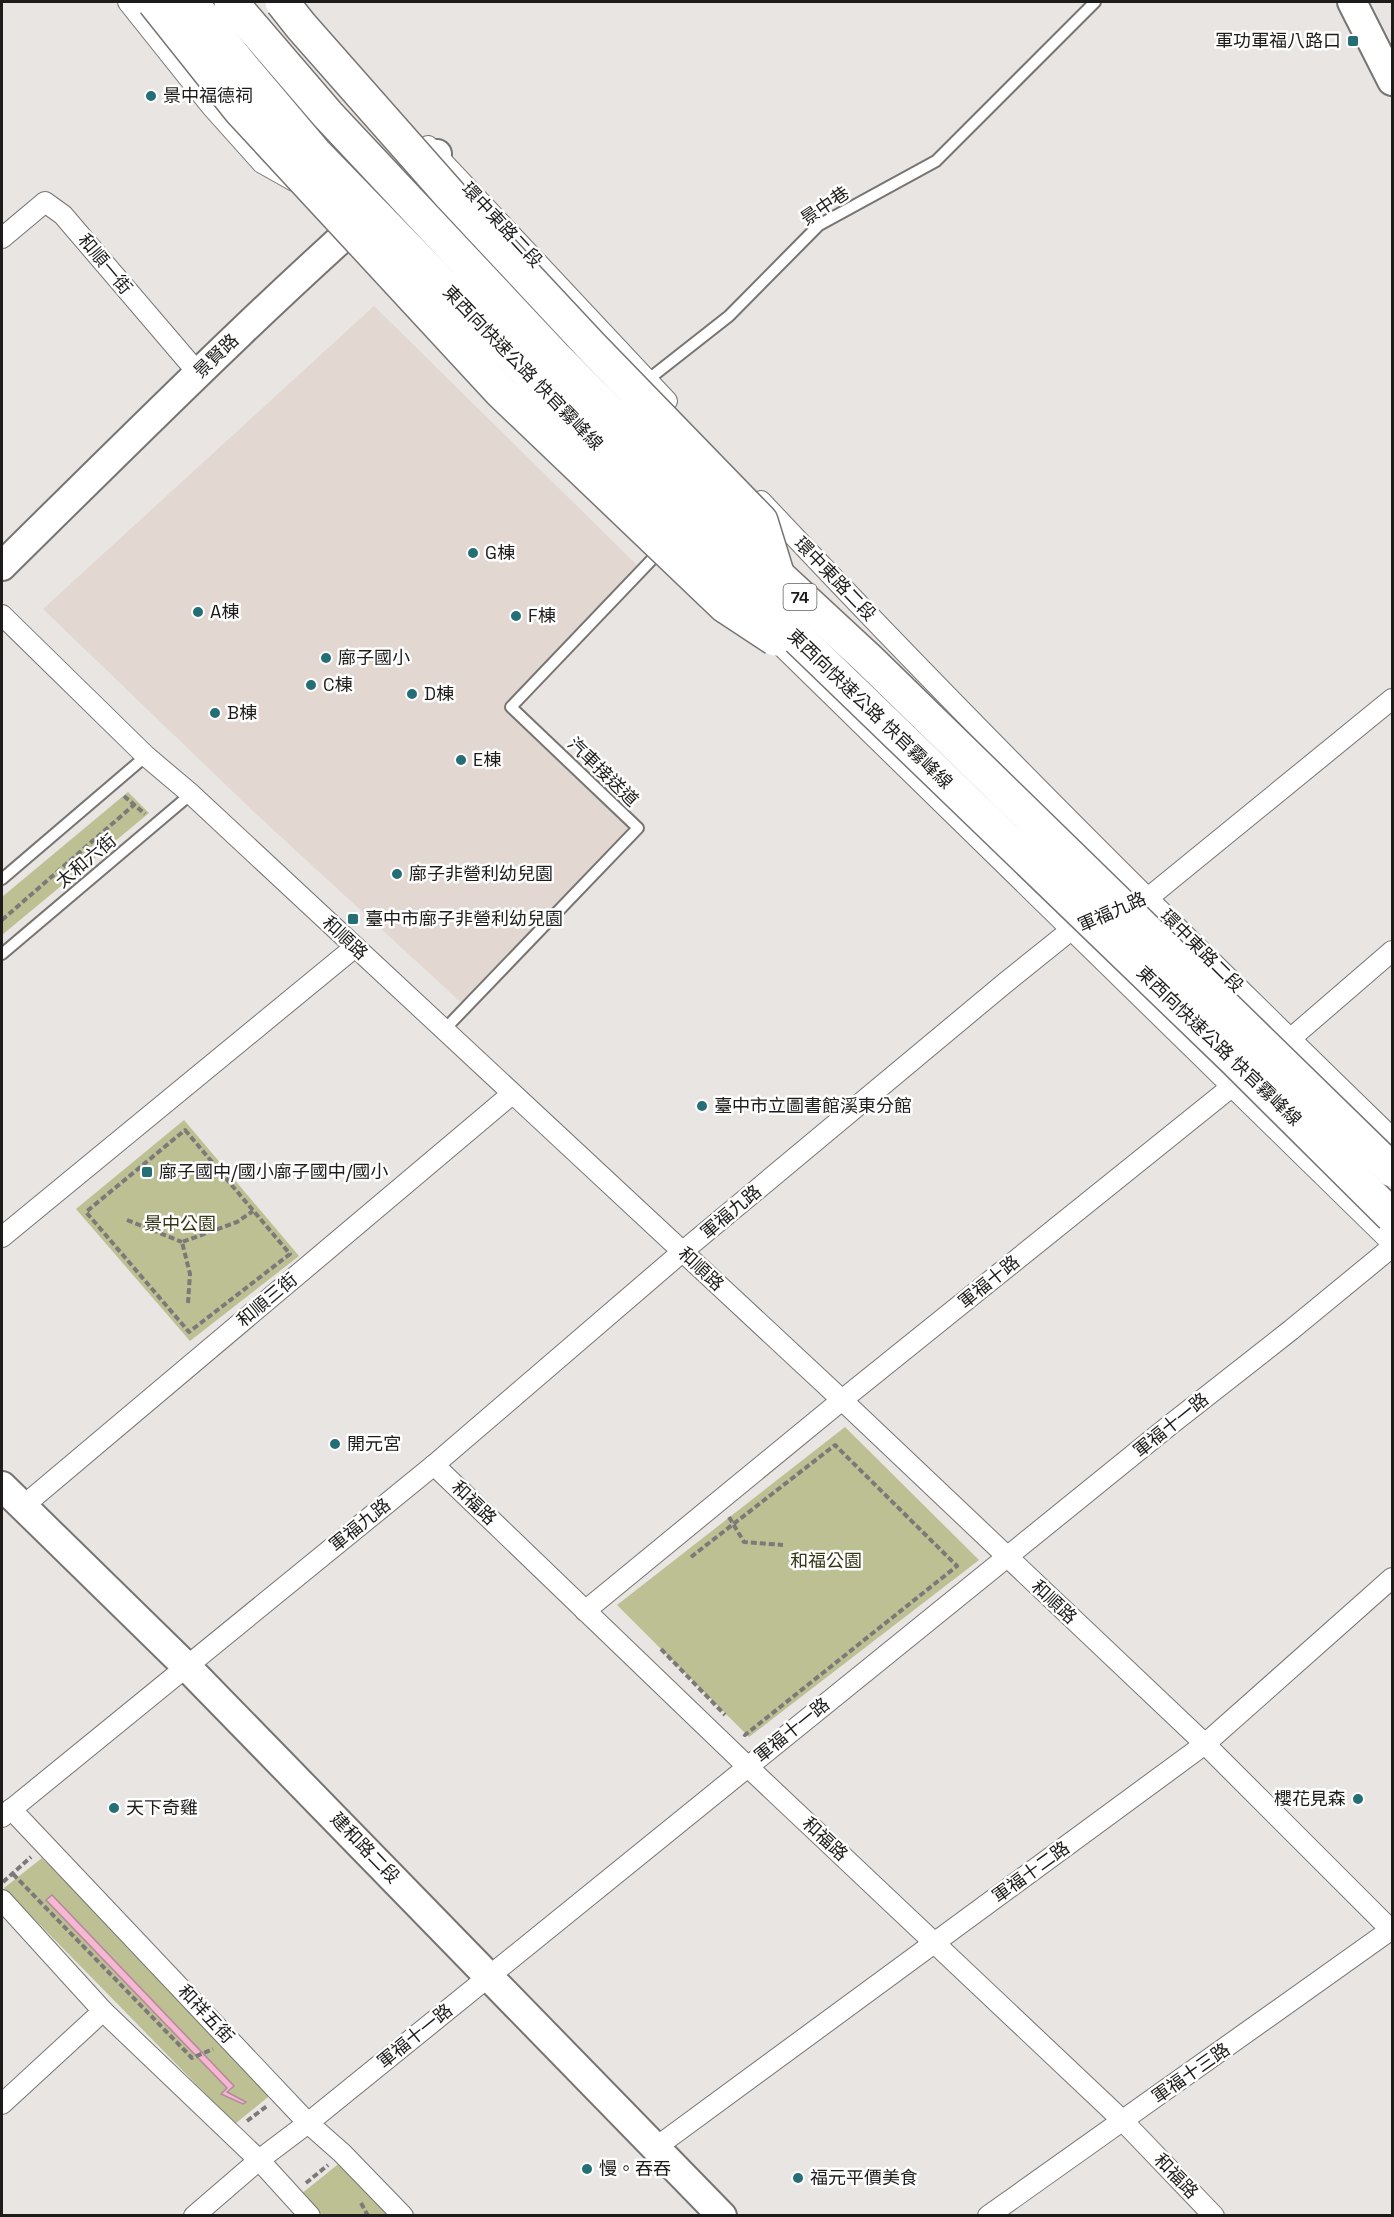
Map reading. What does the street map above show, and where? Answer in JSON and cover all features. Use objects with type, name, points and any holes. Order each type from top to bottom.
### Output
[{"type":"highway","points":[[154,2],[240,110],[501,392],[725,606],[847,687]]},
{"type":"highway","name":"東西向快速公路 快官霧峰線","points":[[191,2],[238,63],[315,153],[604,451],[1235,1060],[1392,1216]]},
{"type":"highway","name":"東西向快速公路 快官霧峰線","points":[[231,2],[328,115],[438,234],[637,441],[779,578],[868,659],[1392,1170]]},
{"type":"highway","points":[[282,2],[451,196],[592,347],[761,521],[779,578]]},
{"type":"street","points":[[128,2],[211,106],[262,163],[358,221]]},
{"type":"street","points":[[174,2],[190,24],[358,221],[577,445],[1392,1245]]},
{"type":"street","name":"環中東路二段","points":[[298,2],[399,117],[437,154],[849,595],[1148,897],[1392,1138]]},
{"type":"street","points":[[1352,2],[1392,81]]},
{"type":"street","name":"景賢路","points":[[2,566],[198,373],[358,221],[437,154]]},
{"type":"street","name":"和順一街","points":[[2,238],[45,202],[63,215],[198,373]]},
{"type":"street","name":"和順路","points":[[2,615],[146,756],[191,794],[842,1400],[1205,1744],[1392,1930]]},
{"type":"street","name":"軍福九路","points":[[6,1813],[434,1465],[682,1252],[1071,930],[1148,897],[1392,699]]},
{"type":"street","points":[[2,1237],[355,947]]},
{"type":"street","name":"軍福十路","points":[[585,1611],[842,1400],[1232,1087],[1392,951]]},
{"type":"street","name":"和順三街","points":[[22,1507],[513,1094]]},
{"type":"street","name":"軍福十一路","points":[[194,2216],[260,2160],[1392,1245]]},
{"type":"street","name":"和福路","points":[[434,1465],[747,1766],[1123,2121],[1214,2216]]},
{"type":"street","name":"建和路二段","points":[[2,1486],[187,1666],[722,2216]]},
{"type":"street","name":"軍福十二路","points":[[656,2148],[1205,1744],[1392,1578]]},
{"type":"street","name":"和祥五街","points":[[6,1813],[45,1844],[308,2123],[342,2153],[403,2216]]},
{"type":"street","points":[[2,1900],[103,2011],[260,2160],[310,2216]]},
{"type":"street","name":"軍福十三路","points":[[988,2216],[1392,1930]]},
{"type":"street","points":[[2,2104],[103,2011]]},
{"type":"lane","name":"景中巷","points":[[630,396],[729,316],[819,225],[936,161],[1095,2]]},
{"type":"lane","points":[[603,421],[621,404]]},
{"type":"lane","points":[[577,445],[595,429]]},
{"type":"lane","name":"汽車接送道","points":[[444,1030],[638,828],[511,707],[672,539]]},
{"type":"lane","points":[[2,879],[146,756]]},
{"type":"lane","name":"太和六街","points":[[2,954],[191,794]]},
{"type":"path","points":[[124,795],[145,814]]},
{"type":"path","points":[[2,920],[135,804]]},
{"type":"path","points":[[185,1130],[253,1211],[290,1254],[189,1332],[86,1212],[185,1130]]},
{"type":"path","points":[[127,1220],[182,1242],[237,1222],[253,1211]]},
{"type":"path","points":[[182,1242],[190,1274],[188,1303]]},
{"type":"path","points":[[691,1557],[835,1445],[957,1566],[745,1735],[738,1727]]},
{"type":"path","points":[[719,1501],[744,1542],[783,1545]]},
{"type":"path","points":[[661,1649],[730,1719]]},
{"type":"path","points":[[2,1884],[45,1844]]},
{"type":"path","points":[[14,1874],[192,2058],[214,2049]]},
{"type":"path","points":[[230,2134],[268,2105],[280,2092]]},
{"type":"path","points":[[291,2195],[342,2153]]},
{"type":"shaded area","name":"廍子國小","points":[[374,306],[642,570],[511,707],[638,828],[466,1007],[255,813],[43,609]]},
{"type":"shaded area","points":[[52,1895],[234,2086],[227,2092],[246,2102],[243,2104],[221,2094],[227,2088],[46,1900]]},
{"type":"green space","points":[[128,792],[149,813],[2,935],[2,897]]},
{"type":"green space","name":"景中公園","points":[[184,1120],[299,1256],[190,1341],[76,1209]]},
{"type":"green space","name":"和福公園","points":[[845,1427],[979,1560],[749,1737],[617,1605]]},
{"type":"green space","points":[[42,1858],[273,2093],[235,2124],[4,1888]]},
{"type":"green space","points":[[341,2162],[394,2215],[323,2215],[301,2194]]},
{"type":"place","name":"軍功軍福八路口","points":[[1353,41]]},
{"type":"place","name":"景中福德祠","points":[[151,96]]},
{"type":"place","name":"G棟","points":[[473,553]]},
{"type":"place","name":"A棟","points":[[198,612]]},
{"type":"place","name":"F棟","points":[[516,616]]},
{"type":"place","name":"廍子國小","points":[[326,658]]},
{"type":"place","name":"C棟","points":[[311,685]]},
{"type":"place","name":"D棟","points":[[412,694]]},
{"type":"place","name":"B棟","points":[[215,713]]},
{"type":"place","name":"E棟","points":[[461,760]]},
{"type":"place","name":"廍子非營利幼兒園","points":[[397,874]]},
{"type":"place","name":"臺中市廍子非營利幼兒園","points":[[353,919]]},
{"type":"place","name":"臺中市立圖書館溪東分館","points":[[702,1106]]},
{"type":"place","name":"廍子國中/國小廍子國中/國小","points":[[147,1172]]},
{"type":"place","name":"開元宮","points":[[335,1444]]},
{"type":"place","name":"櫻花見森","points":[[1358,1799]]},
{"type":"place","name":"天下奇雞","points":[[114,1808]]},
{"type":"place","name":"慢。吞吞","points":[[587,2169]]},
{"type":"place","name":"福元平價美食","points":[[798,2178]]}]
